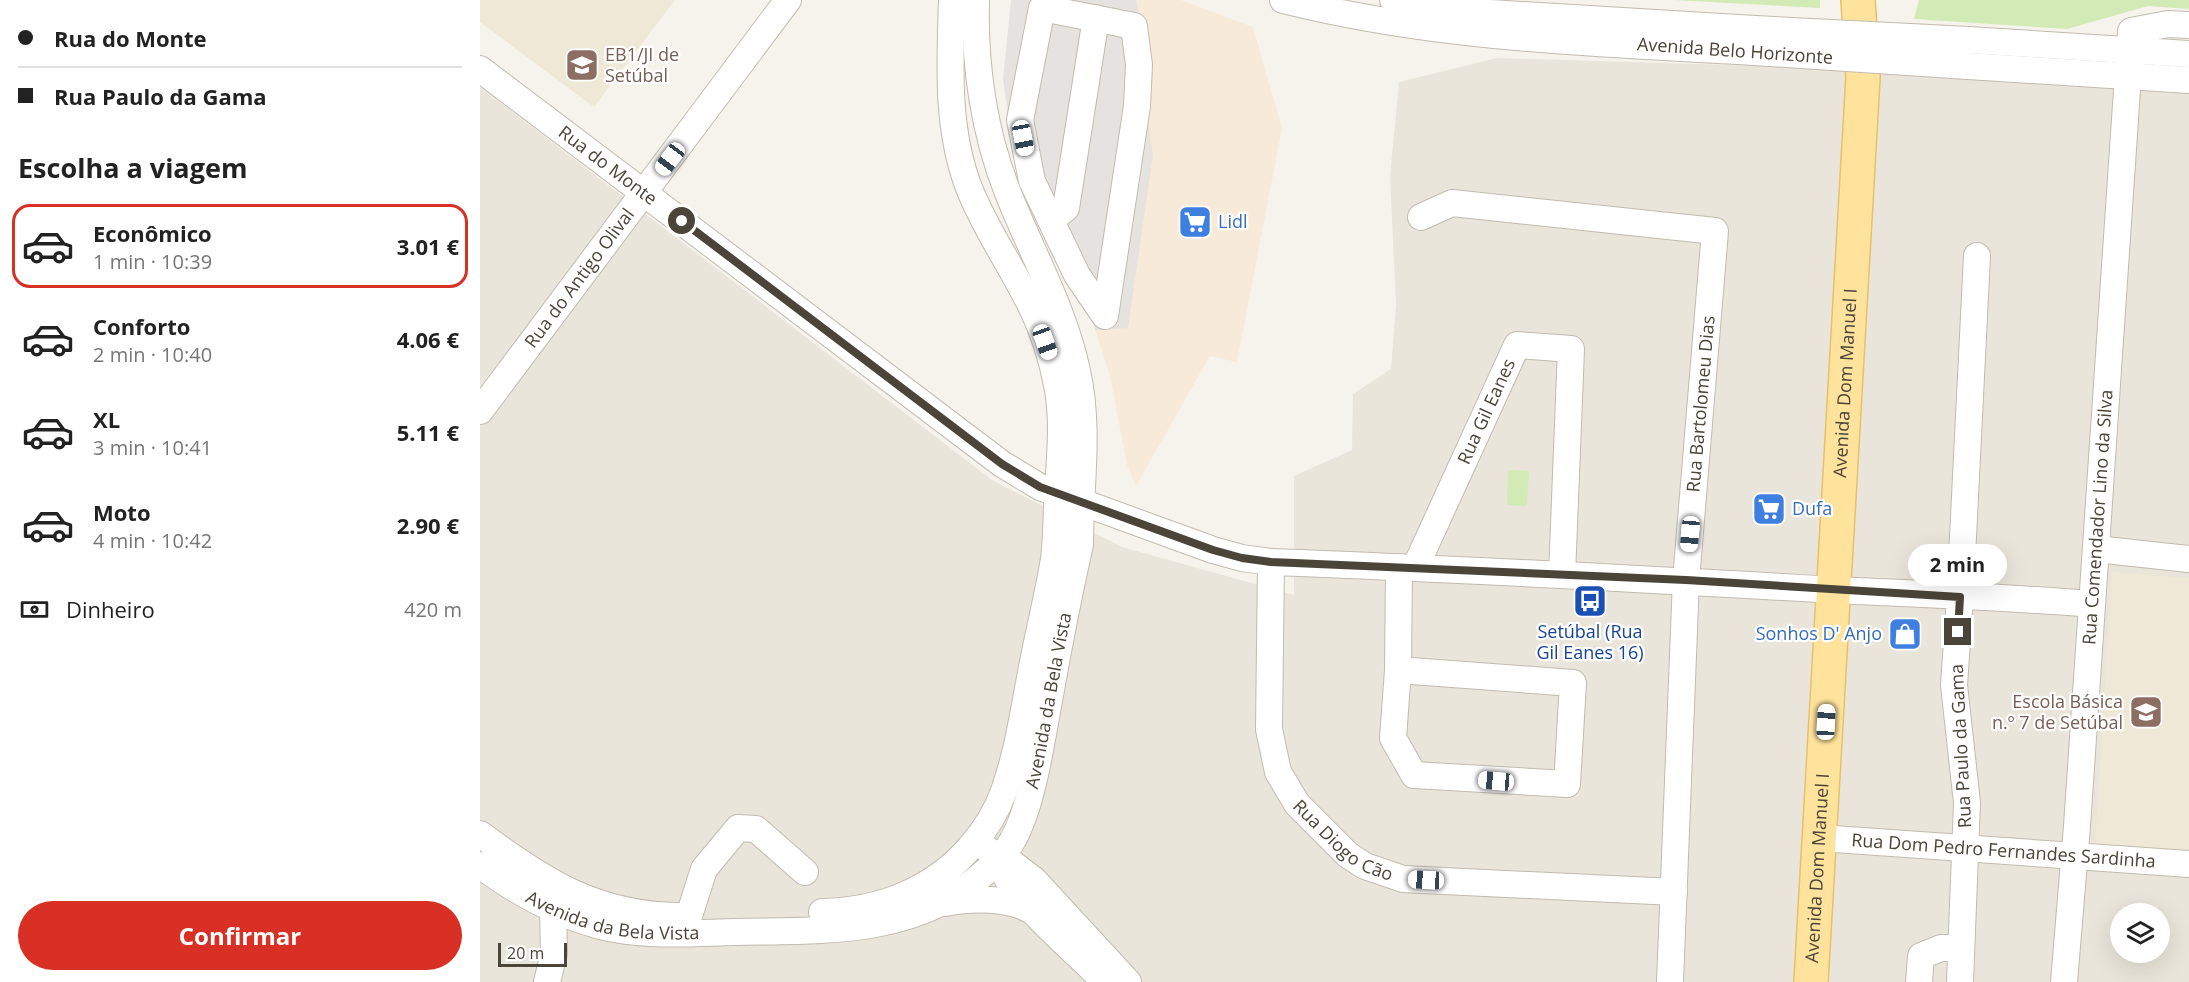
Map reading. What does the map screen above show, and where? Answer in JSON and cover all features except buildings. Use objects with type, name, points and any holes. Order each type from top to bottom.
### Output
[{"type":"main road","name":"Avenida Dom Manuel I","points":[[1811,982],[1863,77],[1858,0]]},
{"type":"main road","points":[[1863,77],[1876,0]]},
{"type":"street","name":"Rua do Antigo Olival","points":[[480,411],[788,0]]},
{"type":"street","name":"Avenida da Bela Vista","points":[[480,865],[517,891],[553,909],[600,926],[624,931],[673,933],[837,929],[900,920],[939,904],[969,885],[998,860],[1011,844],[1026,808],[1042,739],[1064,614],[1080,544],[1069,498],[1061,412],[1050,357],[1032,309],[987,227],[963,167],[955,134],[950,90],[952,0]]},
{"type":"street","name":"Avenida da Bela Vista","points":[[480,834],[532,872],[570,892],[624,911],[648,915],[689,916],[837,912],[860,909],[910,894],[933,881],[949,869],[976,839],[1003,794],[1019,740],[1054,556],[1069,498],[1084,462],[1084,432],[1077,371],[1063,324],[995,159],[977,52],[976,0]]},
{"type":"street","name":"Avenida Belo Horizonte","points":[[1283,0],[1380,21],[1482,34],[1754,41],[1969,40],[2189,54]]},
{"type":"street","name":"Avenida Belo Horizonte","points":[[1393,0],[1490,13],[1968,66],[2189,80]]},
{"type":"street","points":[[1042,8],[1096,18],[1134,26],[1139,65],[1137,106],[1105,316],[1077,275],[1032,181],[1020,120],[1042,8]]},
{"type":"street","points":[[1051,220],[1066,208],[1096,18]]},
{"type":"street","points":[[2130,50],[2131,31],[2168,24],[2189,25]]},
{"type":"street","name":"Rua Comendador Lino da Silva","points":[[2064,982],[2075,856],[2130,50]]},
{"type":"street","name":"Rua do Monte","points":[[480,69],[1002,464],[1040,487],[1069,498]]},
{"type":"street","points":[[963,167],[1026,150]]},
{"type":"street","name":"Rua Bartolomeu Dias","points":[[1421,217],[1452,203],[1715,231],[1686,580],[1670,982]]},
{"type":"street","name":"Rua Paulo da Gama","points":[[1961,948],[1967,803],[1954,685],[1977,256]]},
{"type":"street","name":"Rua Gil Eanes","points":[[1407,568],[1517,345],[1571,350],[1562,575]]},
{"type":"street","points":[[1069,498],[1213,550],[1242,558],[1271,562],[1686,580],[1960,597],[2012,597],[2092,604]]},
{"type":"street","points":[[2096,549],[2189,559]]},
{"type":"street","name":"Rua Diogo Cão","points":[[1271,562],[1269,729],[1278,772],[1297,804],[1348,855],[1365,867],[1403,879],[1674,892]]},
{"type":"street","points":[[1398,670],[1573,683],[1567,784],[1414,775],[1394,738],[1398,670],[1407,568]]},
{"type":"street","points":[[1026,808],[1027,851],[1034,880]]},
{"type":"street","points":[[689,916],[704,869],[738,828],[756,829],[805,872]]},
{"type":"street","name":"Rua Dom Pedro Fernandes Sardinha","points":[[1820,838],[2189,864]]},
{"type":"street","points":[[976,839],[998,860],[1009,882],[1035,913],[1105,982]]},
{"type":"street","points":[[998,860],[1013,864],[1034,880],[1128,982]]},
{"type":"street","points":[[939,904],[969,900],[991,901],[1025,907],[1035,913]]},
{"type":"street","points":[[547,982],[554,953],[553,909]]},
{"type":"street","points":[[554,953],[570,940],[600,926]]},
{"type":"street","points":[[1919,982],[1921,956],[1941,948],[1961,948],[1960,982]]},
{"type":"shaded area","name":"EB1/JI de Setúbal","points":[[480,0],[675,0],[594,107],[480,22]]},
{"type":"shaded area","points":[[1011,0],[1136,0],[1150,66],[1146,109],[1153,155],[1128,328],[1095,330],[1088,286],[1010,129],[1003,79]]},
{"type":"shaded area","points":[[1013,0],[1181,0],[1253,27],[1282,128],[1237,362],[1210,356],[1136,486],[1127,465],[1110,376],[1095,330],[1088,286]]},
{"type":"shaded area","points":[[1497,58],[1827,68],[2189,92],[2189,982],[480,982],[480,87],[992,480],[1122,547],[1294,595],[1294,476],[1352,450],[1353,394],[1391,369],[1396,305],[1390,176],[1399,82]]},
{"type":"shaded area","name":"Escola Básica n.º 7 de Setúbal","points":[[2112,572],[2189,578],[2189,851],[2095,846]]},
{"type":"green space","points":[[1674,0],[1820,0],[1820,8]]},
{"type":"green space","points":[[1919,0],[2189,0],[2189,9],[2148,6],[2067,29],[1914,19]]},
{"type":"green space","points":[[1508,470],[1529,471],[1527,506],[1507,505]]},
{"type":"place","name":"EB1/JI de Setúbal","points":[[582,65]]},
{"type":"place","name":"Lidl","points":[[1195,222]]},
{"type":"place","name":"Dufa","points":[[1769,509]]},
{"type":"place","name":"Setúbal (Rua Gil Eanes 16)","points":[[1590,601]]},
{"type":"place","name":"Sonhos D' Anjo","points":[[1905,634]]},
{"type":"place","name":"Escola Básica n.º 7 de Setúbal","points":[[2146,712]]},
{"type":"route","points":[[682,221],[1002,464],[1040,487],[1213,550],[1242,558],[1271,562],[1686,580],[1960,597],[1958,632]]}]
